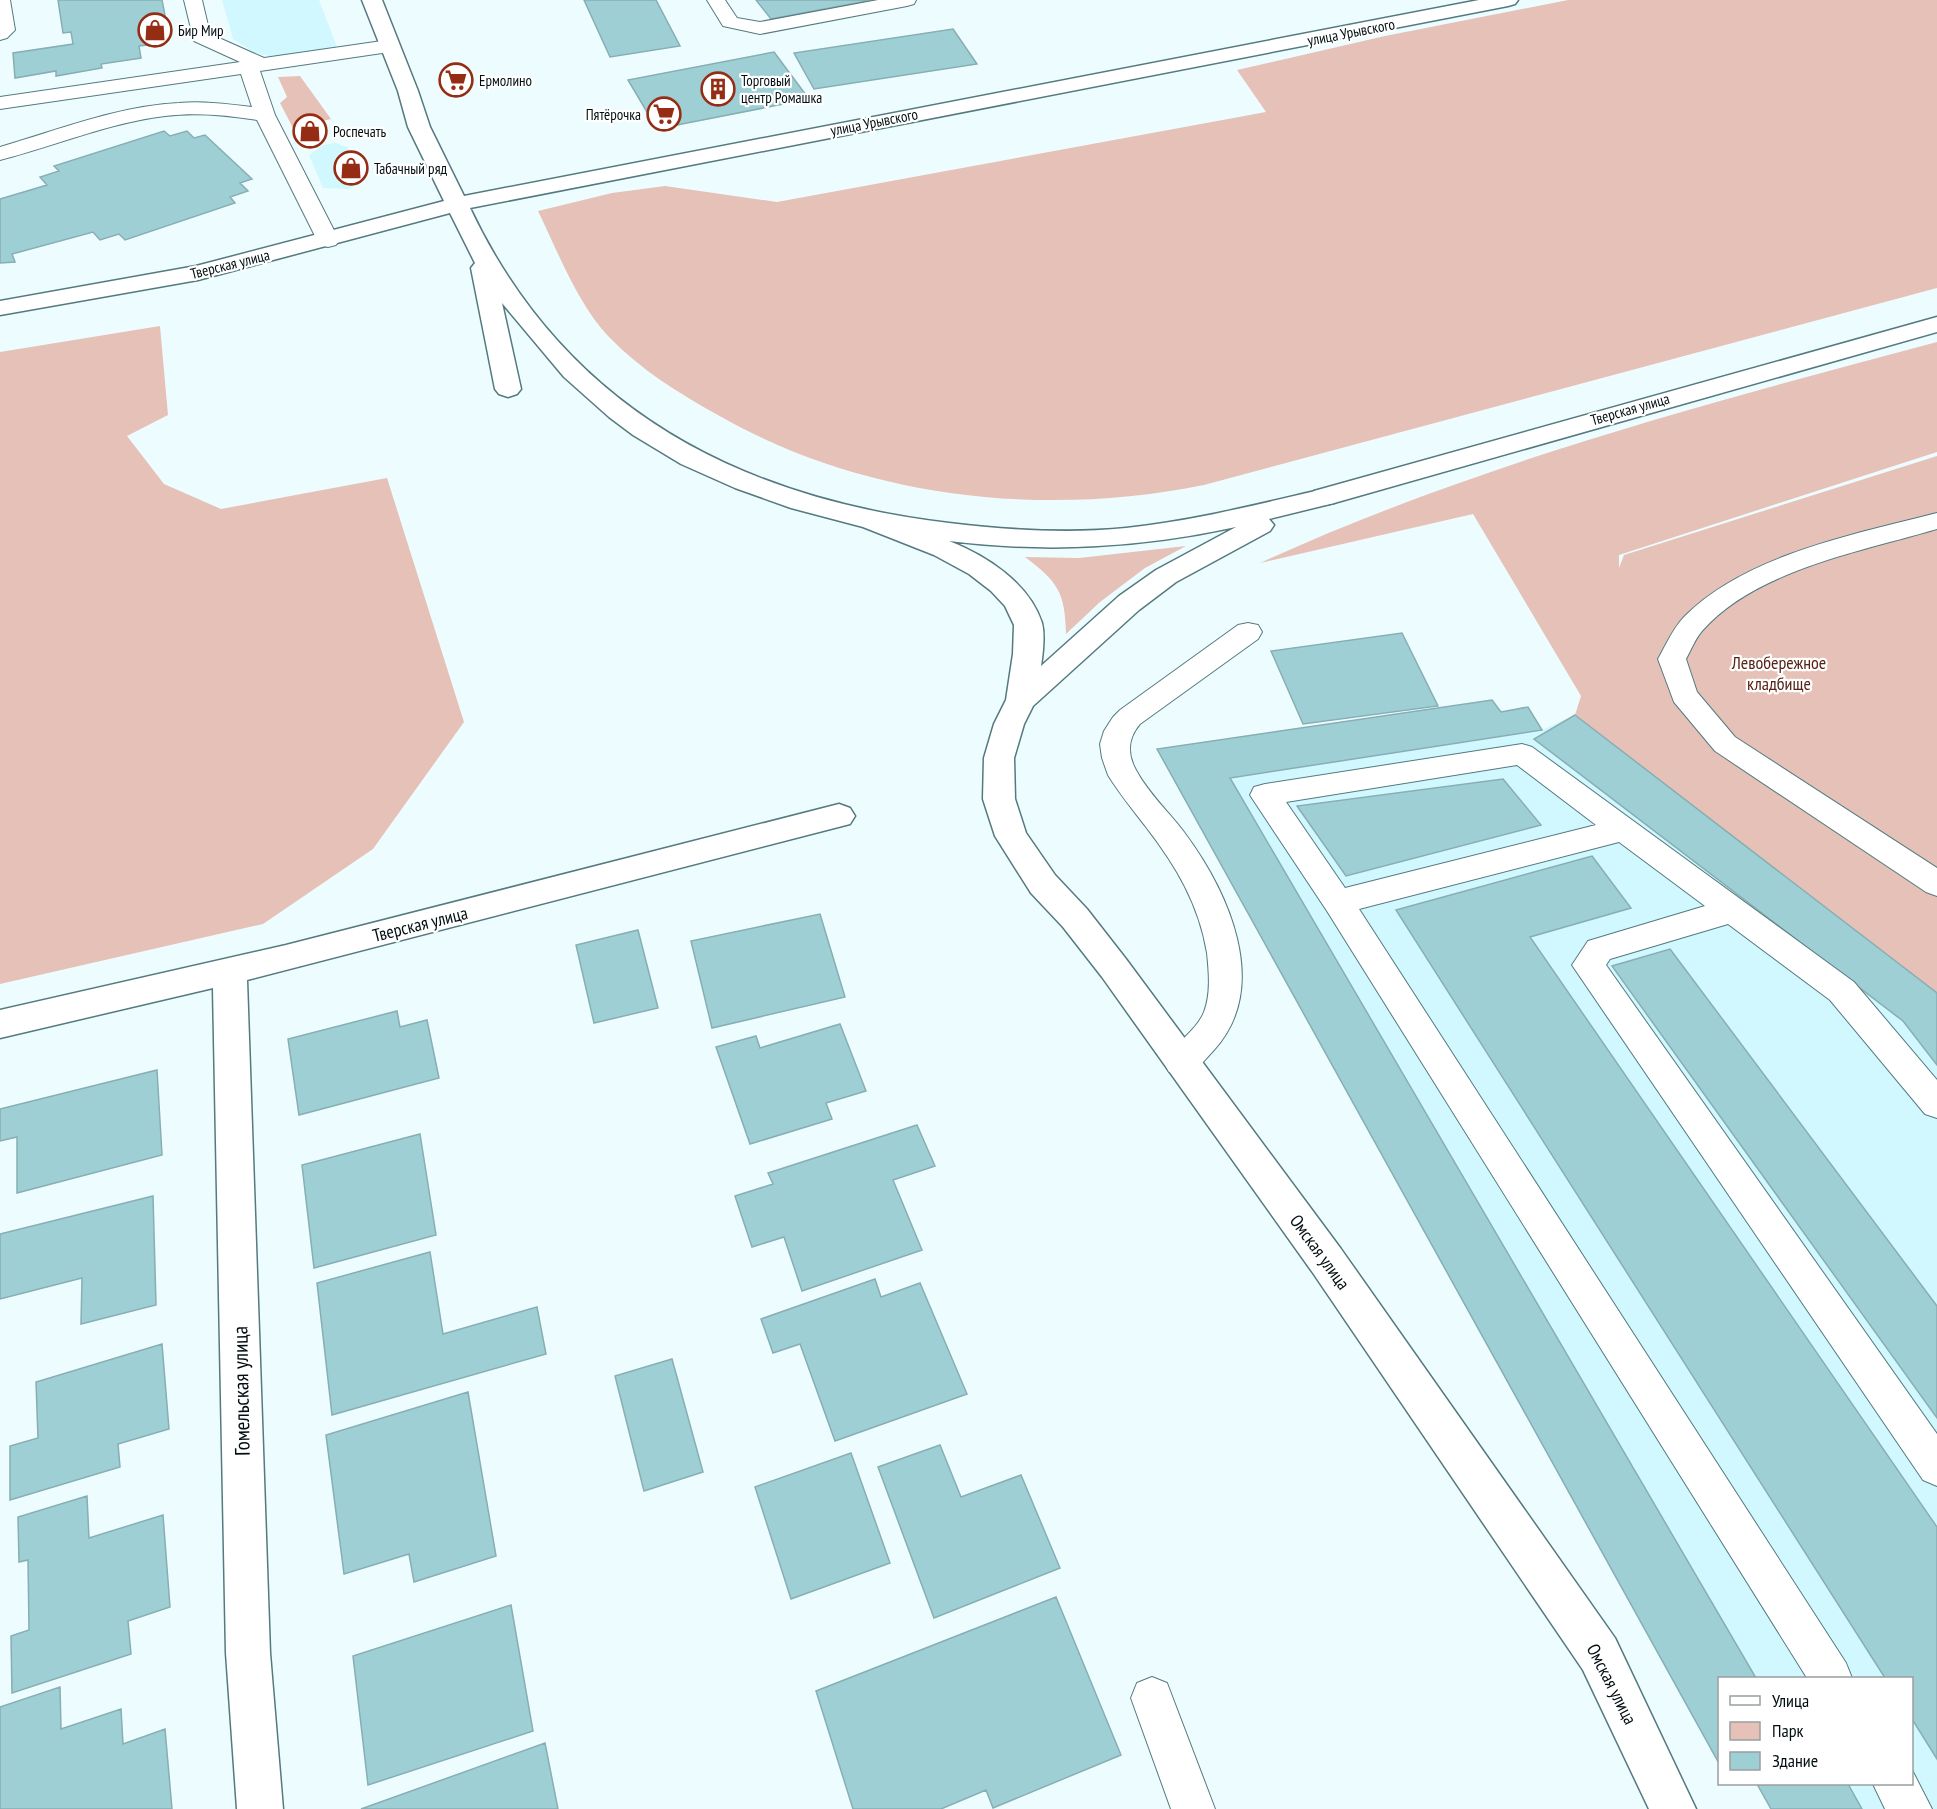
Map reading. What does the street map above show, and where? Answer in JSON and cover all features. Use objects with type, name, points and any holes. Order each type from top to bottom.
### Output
[{"type":"street","points":[[372,0],[408,91],[418,125],[481,254],[522,311],[575,375],[640,428],[677,450],[742,480],[789,498],[869,519],[967,534],[1096,539],[1205,525],[1324,497]]},
{"type":"street","name":"улица Урывского","points":[[457,204],[1509,0]]},
{"type":"street","name":"Тверская улица","points":[[0,308],[198,273],[457,204]]},
{"type":"street","points":[[481,254],[508,389]]},
{"type":"street","name":"Тверская улица","points":[[1324,497],[1937,324]]},
{"type":"street","points":[[1021,700],[1103,625],[1166,576],[1270,520],[1324,497]]},
{"type":"street","points":[[869,519],[944,549],[979,568],[1001,584],[1018,602],[1028,625],[1028,654],[1021,700]]},
{"type":"street","name":"Омская улица","points":[[1021,700],[1009,724],[999,758],[999,799],[1011,836],[1044,884],[1075,918],[1114,968],[1327,1261],[1599,1653],[1673,1809]]},
{"type":"street","name":"Тверская улица","points":[[0,1024],[230,972],[839,816]]},
{"type":"street","name":"Гомельская улица","points":[[230,972],[248,1653],[260,1809]]},
{"type":"lane","points":[[0,34],[5,30],[2,0]]},
{"type":"lane","points":[[193,0],[201,37],[256,66]]},
{"type":"lane","points":[[716,0],[730,22],[760,28],[907,0]]},
{"type":"lane","points":[[126,83],[168,63],[201,37]]},
{"type":"lane","points":[[0,103],[389,46]]},
{"type":"lane","points":[[256,66],[266,115],[328,240]]},
{"type":"lane","points":[[0,154],[121,119],[165,110],[230,110],[266,115]]},
{"type":"lane","points":[[1937,521],[1782,568],[1733,591],[1693,624],[1672,658],[1684,695],[1725,744],[1937,884]]},
{"type":"lane","points":[[1181,1062],[1204,1037],[1220,1013],[1226,985],[1219,929],[1211,901],[1198,875],[1123,775],[1116,758],[1114,741],[1120,728],[1130,717],[1248,632]]},
{"type":"lane","points":[[1831,1677],[1338,902],[1265,795],[1522,754],[1842,991],[1937,1104]]},
{"type":"lane","points":[[1338,902],[1623,829]]},
{"type":"lane","points":[[1733,910],[1599,950],[1588,965],[1937,1467]]},
{"type":"lane","points":[[1152,1698],[1193,1809]]},
{"type":"lane","points":[[1896,1785],[1910,1809]]},
{"type":"shaded area","points":[[222,0],[319,0],[337,47],[274,57],[255,53],[233,39]]},
{"type":"shaded area","points":[[336,143],[347,147],[362,179],[357,185],[348,189],[323,188],[309,155],[323,145]]},
{"type":"shaded area","points":[[1492,700],[1501,712],[1528,707],[1542,730],[1575,715],[1937,993],[1937,1809],[1771,1809],[1758,1785],[1913,1785],[1913,1677],[1718,1677],[1718,1763],[1157,749]]},
{"type":"green space","points":[[1568,0],[1937,0],[1937,288],[1204,485],[1142,495],[1080,500],[1016,499],[954,493],[892,482],[831,465],[772,443],[688,398],[633,360],[598,324],[578,294],[538,211],[612,193],[665,186],[777,202],[1266,112],[1237,70],[1385,36]]},
{"type":"green space","points":[[300,76],[331,119],[293,128],[280,103],[287,97],[278,77]]},
{"type":"green space","points":[[160,326],[168,415],[127,436],[164,484],[221,509],[387,478],[464,722],[373,849],[263,924],[0,984],[0,352]]},
{"type":"green space","name":"Левобережное кладбище","points":[[1937,342],[1937,452],[1619,555],[1619,568],[1624,555],[1937,456],[1937,993],[1575,715],[1581,696],[1473,514],[1260,563],[1425,495],[1594,438],[1765,388]]},
{"type":"green space","points":[[1186,546],[1145,568],[1100,602],[1066,634],[1064,608],[1057,589],[1045,574],[1025,557],[1079,558]]},
{"type":"building","points":[[58,0],[162,0],[169,36],[146,39],[147,45],[139,46],[141,58],[101,64],[102,68],[56,76],[56,71],[15,78],[13,53],[73,44],[71,32],[63,33]]},
{"type":"building","points":[[584,0],[656,0],[680,46],[610,57]]},
{"type":"building","points":[[756,0],[872,0],[771,19]]},
{"type":"building","points":[[953,29],[977,64],[814,89],[794,53]]},
{"type":"building","name":"Торговый центр Ромашка","points":[[774,52],[809,99],[657,129],[628,80]]},
{"type":"building","name":"Роспечать","points":[[318,124],[322,134],[301,138],[297,129]]},
{"type":"building","points":[[164,131],[170,136],[187,131],[194,138],[205,135],[252,179],[240,183],[248,191],[230,197],[235,203],[125,240],[119,234],[100,240],[93,232],[12,254],[15,262],[0,263],[0,199],[47,185],[40,177],[59,171],[54,166]]},
{"type":"building","points":[[1402,633],[1438,706],[1303,724],[1271,651]]},
{"type":"building","points":[[1492,700],[1501,712],[1528,707],[1542,730],[1230,778],[1755,1677],[1718,1677],[1718,1761],[1157,749]]},
{"type":"building","points":[[1575,715],[1937,993],[1937,1065],[1903,1021],[1534,739]]},
{"type":"building","points":[[1503,779],[1541,825],[1346,876],[1297,806]]},
{"type":"building","points":[[1592,856],[1631,908],[1530,937],[1937,1527],[1937,1759],[1913,1721],[1913,1677],[1884,1677],[1396,910]]},
{"type":"building","points":[[820,914],[845,997],[712,1028],[691,941]]},
{"type":"building","points":[[638,930],[658,1008],[594,1023],[576,945]]},
{"type":"building","points":[[1670,949],[1937,1306],[1937,1418],[1612,966]]},
{"type":"building","points":[[397,1011],[400,1027],[427,1020],[439,1078],[299,1115],[288,1039]]},
{"type":"building","points":[[840,1024],[866,1091],[826,1103],[832,1119],[750,1144],[716,1047],[756,1036],[760,1048]]},
{"type":"building","points":[[157,1070],[162,1155],[17,1193],[17,1137],[0,1141],[0,1109]]},
{"type":"building","points":[[917,1125],[935,1166],[893,1180],[922,1250],[802,1291],[784,1237],[752,1247],[735,1196],[773,1184],[768,1173]]},
{"type":"building","points":[[420,1134],[436,1235],[314,1268],[302,1165]]},
{"type":"building","points":[[153,1196],[156,1305],[81,1324],[82,1278],[0,1299],[0,1234]]},
{"type":"building","points":[[430,1252],[443,1334],[537,1307],[546,1354],[332,1415],[317,1283]]},
{"type":"building","points":[[875,1279],[881,1297],[920,1283],[967,1394],[835,1441],[800,1344],[773,1353],[761,1319]]},
{"type":"building","points":[[162,1344],[169,1429],[118,1444],[120,1467],[10,1500],[10,1446],[38,1438],[36,1382]]},
{"type":"building","points":[[672,1359],[703,1472],[644,1491],[615,1376]]},
{"type":"building","points":[[468,1392],[496,1556],[414,1582],[409,1554],[344,1574],[326,1435]]},
{"type":"building","points":[[940,1445],[961,1497],[1021,1475],[1060,1568],[934,1618],[878,1467]]},
{"type":"building","points":[[851,1453],[890,1563],[791,1599],[755,1487]]},
{"type":"building","points":[[87,1496],[89,1538],[163,1515],[170,1607],[128,1621],[131,1654],[12,1693],[11,1636],[29,1630],[28,1560],[19,1562],[18,1517]]},
{"type":"building","points":[[1056,1597],[1121,1755],[993,1808],[986,1790],[941,1809],[853,1809],[816,1691]]},
{"type":"building","points":[[511,1605],[533,1731],[368,1785],[353,1656]]},
{"type":"building","points":[[60,1687],[61,1729],[121,1709],[123,1744],[165,1729],[172,1809],[0,1809],[0,1707]]},
{"type":"building","points":[[545,1743],[558,1809],[361,1809]]},
{"type":"building","points":[[1758,1785],[1849,1785],[1862,1809],[1771,1809]]},
{"type":"place","name":"Бир Мир","points":[[155,30]]},
{"type":"place","name":"Ермолино","points":[[456,80]]},
{"type":"place","name":"Торговый центр Ромашка","points":[[718,89]]},
{"type":"place","name":"Пятёрочка","points":[[664,114]]},
{"type":"place","name":"Роспечать","points":[[310,131]]},
{"type":"place","name":"Табачный ряд","points":[[351,168]]}]
